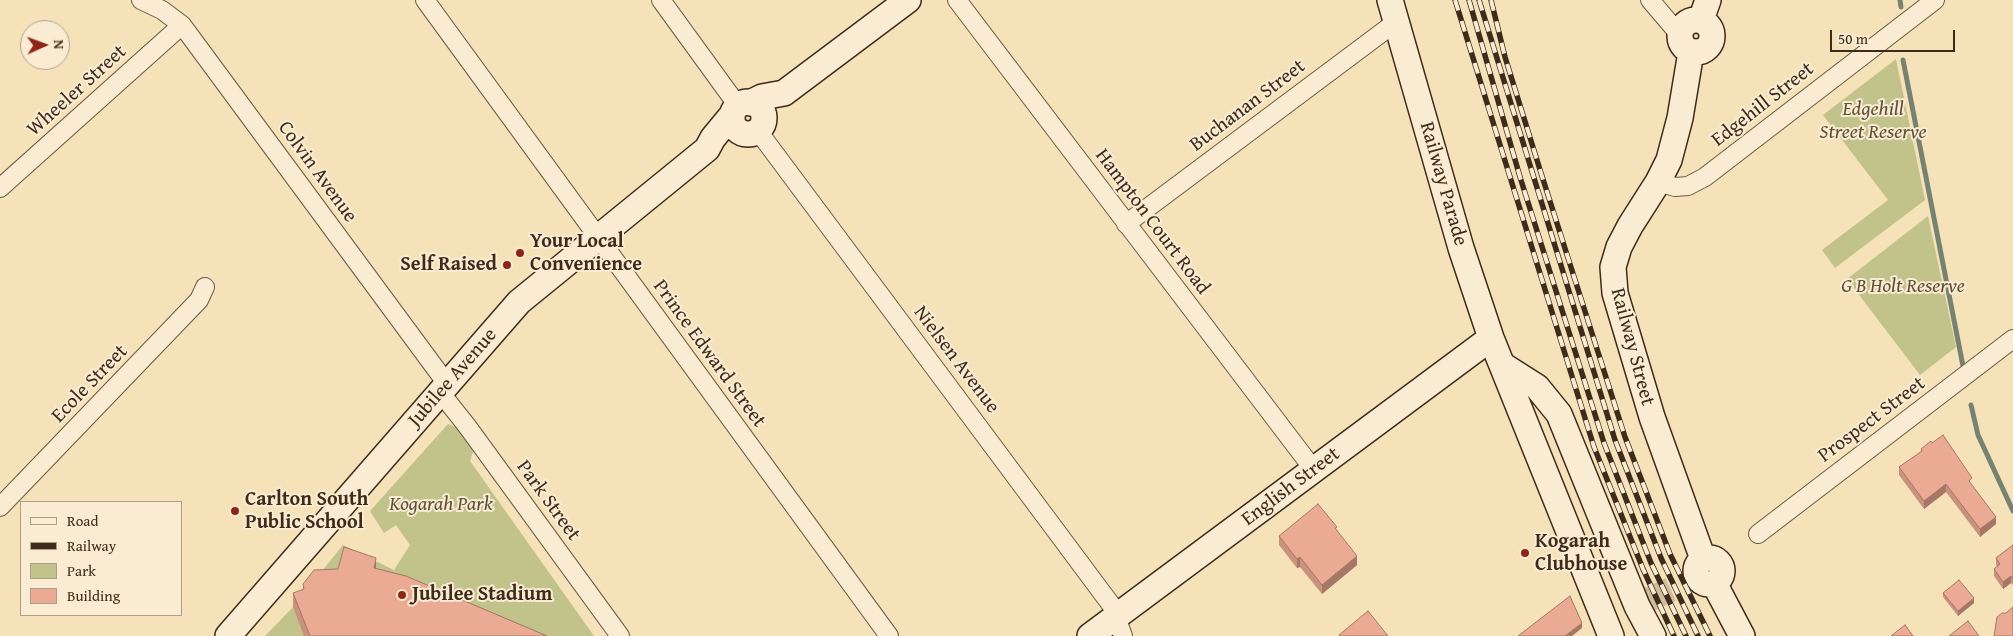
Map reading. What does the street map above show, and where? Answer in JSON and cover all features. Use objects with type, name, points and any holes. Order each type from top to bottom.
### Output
[{"type":"main road","points":[[748,118],[762,97],[784,93],[908,0]]},
{"type":"main road","points":[[1685,43],[1683,25],[1696,19],[1704,10]]},
{"type":"main road","name":"Railway Parade","points":[[1393,11],[1462,248],[1491,338],[1504,366],[1611,636]]},
{"type":"main road","name":"Railway Street","points":[[1685,43],[1680,118],[1669,160],[1619,247],[1613,267],[1615,293],[1702,574],[1742,636]]},
{"type":"main road","name":"Jubilee Avenue","points":[[228,636],[519,302],[707,149],[713,138],[748,118]]},
{"type":"main road","name":"English Street","points":[[1090,636],[1120,626],[1314,470],[1491,338]]},
{"type":"main road","points":[[1504,366],[1537,387],[1559,414],[1643,603],[1652,636]]},
{"type":"street","name":"Colvin Avenue","points":[[141,0],[162,10],[182,25],[443,388]]},
{"type":"street","name":"Prince Edward Street","points":[[425,0],[889,636]]},
{"type":"street","name":"Nielsen Avenue","points":[[661,0],[1112,606],[1120,626]]},
{"type":"street","name":"Hampton Court Road","points":[[957,0],[1314,470]]},
{"type":"street","points":[[1650,0],[1685,43]]},
{"type":"street","name":"Edgehill Street","points":[[1658,182],[1675,187],[1688,186],[1704,177],[1935,0]]},
{"type":"street","name":"Buchanan Street","points":[[1126,224],[1393,11]]},
{"type":"street","name":"Wheeler Street","points":[[0,188],[182,25]]},
{"type":"street","name":"Ecole Street","points":[[0,507],[200,300],[205,287]]},
{"type":"street","name":"Prospect Street","points":[[1758,534],[2013,339]]},
{"type":"street","name":"Park Street","points":[[443,388],[467,426],[620,636]]},
{"type":"green space","name":"Edgehill Street Reserve","points":[[1896,59],[1925,200],[1835,268],[1822,250],[1888,200],[1823,115]]},
{"type":"green space","name":"G B Holt Reserve","points":[[1928,216],[1956,347],[1920,375],[1847,279]]},
{"type":"green space","name":"Kogarah Park","points":[[448,424],[456,427],[474,449],[470,461],[594,636],[265,636],[293,607],[343,545],[394,570],[410,545],[396,525],[384,533],[370,511]]},
{"type":"building","points":[[1943,435],[1972,478],[1969,481],[1996,517],[1980,529],[1946,484],[1924,501],[1899,467],[1922,451],[1921,449],[1931,441],[1932,443]]},
{"type":"building","points":[[1318,504],[1357,556],[1322,585],[1300,557],[1297,559],[1279,536]]},
{"type":"building","points":[[2013,545],[2013,579],[2011,576],[2003,582],[1994,569],[2000,564],[1996,558]]},
{"type":"building","name":"Jubilee Stadium","points":[[344,547],[376,558],[374,568],[406,576],[547,636],[310,636],[293,593],[304,589],[303,584],[314,570],[338,569]]},
{"type":"building","points":[[1959,580],[1974,598],[1958,611],[1943,593]]},
{"type":"building","points":[[1570,596],[1582,623],[1565,636],[1518,636]]},
{"type":"building","points":[[2013,607],[2013,636],[1994,636],[1997,617]]},
{"type":"building","points":[[1368,611],[1388,636],[1339,635]]},
{"type":"building","points":[[1968,621],[1979,636],[1949,636]]},
{"type":"building","points":[[1905,625],[1913,636],[1891,636]]},
{"type":"waterway","points":[[1900,0],[1901,7]]},
{"type":"waterway","points":[[1903,60],[1963,366]]},
{"type":"waterway","points":[[1971,405],[1978,435],[2013,511]]},
{"type":"tunnel","points":[[1648,600],[1693,579]]},
{"type":"railway","points":[[1455,0],[1594,447],[1643,569],[1674,636]]},
{"type":"railway","points":[[1469,0],[1520,177],[1604,443],[1651,563],[1686,636]]},
{"type":"railway","points":[[1479,0],[1615,440],[1661,558],[1698,636]]},
{"type":"railway","points":[[1491,0],[1505,57],[1625,437],[1670,554],[1710,636]]},
{"type":"place","name":"Your Local Convenience","points":[[520,253]]},
{"type":"place","name":"Self Raised","points":[[507,265]]},
{"type":"place","name":"Carlton South Public School","points":[[235,511]]},
{"type":"place","name":"Kogarah Clubhouse","points":[[1525,553]]},
{"type":"place","name":"Jubilee Stadium","points":[[402,595]]}]
